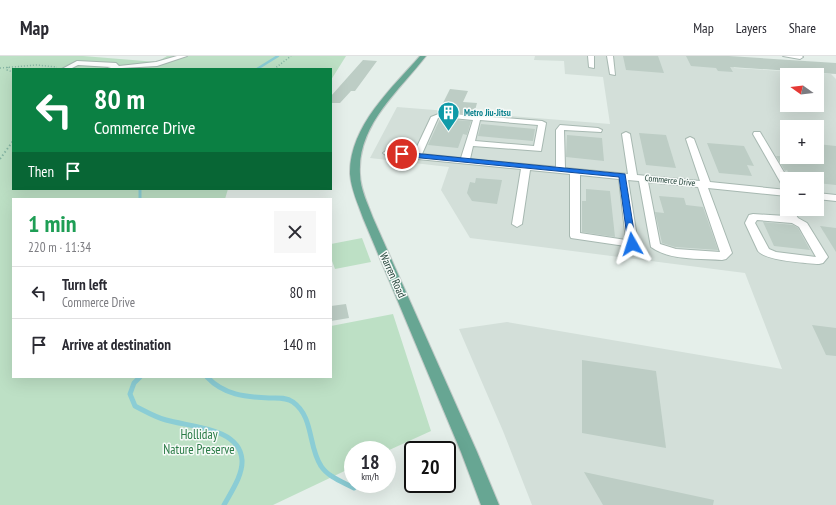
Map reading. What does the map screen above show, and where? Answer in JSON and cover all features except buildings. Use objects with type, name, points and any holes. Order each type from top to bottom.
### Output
[{"type":"main road","name":"Warren Road","points":[[423,56],[366,128],[358,143],[354,174],[358,191],[368,218],[463,437],[490,505]]},
{"type":"street","points":[[114,68],[157,64],[184,56]]},
{"type":"street","points":[[591,56],[592,67]]},
{"type":"street","points":[[610,56],[613,74]]},
{"type":"street","points":[[786,56],[800,57]]},
{"type":"street","points":[[62,68],[77,63],[129,66]]},
{"type":"street","points":[[417,156],[435,117],[441,115],[542,123],[538,149],[470,143]]},
{"type":"street","points":[[465,160],[477,118]]},
{"type":"street","points":[[561,170],[560,130],[563,127],[598,130]]},
{"type":"street","points":[[626,134],[633,177],[655,245],[658,248],[673,251],[722,257],[726,253],[690,139]]},
{"type":"street","points":[[757,134],[780,173]]},
{"type":"street","name":"Commerce Drive","points":[[387,153],[780,192]]},
{"type":"street","points":[[517,224],[526,166]]},
{"type":"street","points":[[575,171],[576,236],[632,244],[633,177]]},
{"type":"street","points":[[824,197],[836,198]]},
{"type":"street","points":[[791,216],[794,220],[803,224],[822,258],[820,261],[774,255],[764,251],[750,223],[753,217],[794,220]]},
{"type":"path","points":[[275,68],[291,56]]},
{"type":"path","points":[[0,68],[36,65],[62,68]]},
{"type":"path","points":[[7,67],[7,70],[12,72]]},
{"type":"path","points":[[0,159],[12,142]]},
{"type":"shaded area","points":[[535,56],[727,56],[734,68],[780,71],[780,112],[824,112],[824,74],[831,74],[836,79],[836,505],[532,505],[503,431],[459,329],[507,322],[782,369],[745,273],[470,238],[441,190],[449,167],[370,158],[397,107],[610,124],[603,77],[565,74],[564,61],[534,60]]},
{"type":"green space","name":"Holliday Nature Preserve","points":[[0,56],[83,56],[157,62],[167,56],[346,56],[332,78],[332,68],[12,68],[12,190],[228,190],[225,198],[12,198],[12,378],[332,378],[332,326],[393,314],[431,431],[409,441],[404,441],[404,443],[396,447],[396,441],[344,441],[344,471],[273,505],[0,505]]},
{"type":"green space","points":[[362,238],[371,262],[335,269],[332,261],[332,244]]},
{"type":"waterway","points":[[259,68],[278,56]]},
{"type":"waterway","points":[[140,190],[140,198]]},
{"type":"waterway","points":[[139,378],[134,383],[130,394],[135,406],[162,419],[212,430],[233,441],[239,449],[242,460],[241,472],[224,505]]},
{"type":"waterway","points":[[208,378],[220,388],[235,394],[252,397],[284,399],[293,402],[300,408],[308,424],[314,450],[321,466],[332,476],[344,483]]},
{"type":"place","name":"Metro Jiu-Jitsu","points":[[449,132]]},
{"type":"route","points":[[402,154],[623,176],[632,244]]}]
